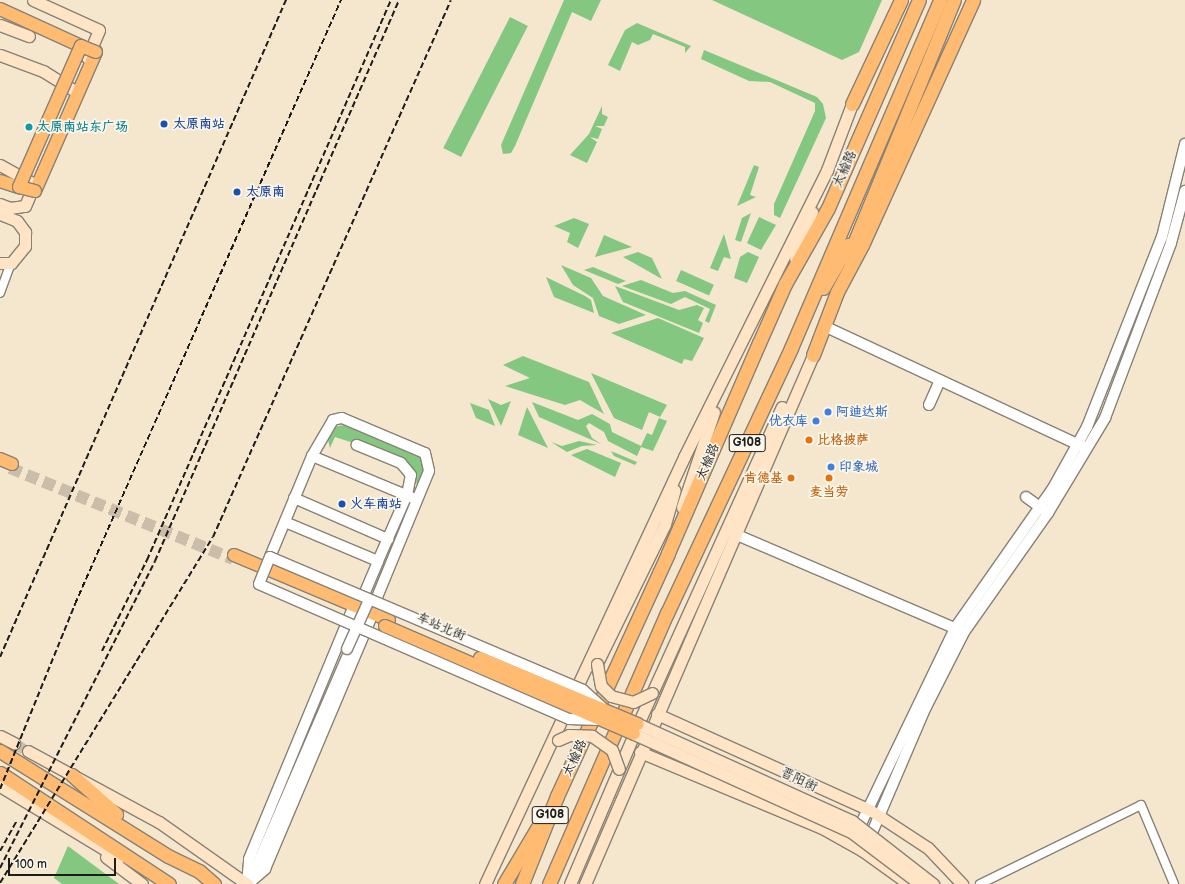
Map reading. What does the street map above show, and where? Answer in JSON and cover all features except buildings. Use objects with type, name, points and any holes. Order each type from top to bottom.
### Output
[{"type":"highway","points":[[852,104],[901,0]]},
{"type":"highway","name":"太榆路","points":[[522,884],[557,796],[668,553],[785,284],[828,208],[919,0]]},
{"type":"highway","name":"太榆路","points":[[549,884],[581,815],[667,613],[791,348],[940,0]]},
{"type":"highway","points":[[813,355],[837,292],[857,229],[954,0]]},
{"type":"highway","points":[[837,292],[862,246],[973,0]]},
{"type":"highway","points":[[791,348],[857,229]]},
{"type":"highway","points":[[0,751],[168,856],[200,871],[214,884]]},
{"type":"highway","points":[[0,773],[169,884]]},
{"type":"highway","points":[[72,775],[203,884]]},
{"type":"highway","points":[[504,884],[515,860],[557,796]]},
{"type":"highway","points":[[555,884],[581,815]]},
{"type":"main road","points":[[0,0],[23,20]]},
{"type":"main road","points":[[0,204],[10,208],[25,206],[99,30],[34,0]]},
{"type":"main road","points":[[0,9],[96,52],[35,191],[0,181]]},
{"type":"main road","points":[[0,25],[29,36]]},
{"type":"main road","points":[[19,187],[81,46]]},
{"type":"main road","points":[[0,55],[43,71],[74,90]]},
{"type":"main road","points":[[785,284],[852,104]]},
{"type":"main road","points":[[0,164],[34,184]]},
{"type":"main road","points":[[485,884],[684,457],[731,366],[766,287],[827,170]]},
{"type":"main road","points":[[0,214],[17,221],[25,232],[25,246],[6,263]]},
{"type":"main road","points":[[584,884],[813,355]]},
{"type":"main road","points":[[570,884],[636,729],[780,410],[813,355]]},
{"type":"main road","points":[[668,553],[700,450],[731,366]]},
{"type":"main road","points":[[492,884],[521,813],[624,609],[665,524],[684,457]]},
{"type":"main road","points":[[0,459],[7,465]]},
{"type":"main road","points":[[233,557],[366,605],[387,623],[636,729]]},
{"type":"main road","points":[[596,664],[601,686],[611,696],[632,702],[652,693]]},
{"type":"main road","points":[[657,714],[870,810],[928,848],[962,884]]},
{"type":"main road","name":"晋阳街","points":[[636,729],[851,832],[920,884]]},
{"type":"main road","name":"晋阳街","points":[[636,729],[852,821],[933,884]]},
{"type":"main road","points":[[558,740],[569,734],[592,736],[612,750],[619,769]]},
{"type":"main road","points":[[0,736],[14,743]]},
{"type":"main road","points":[[28,751],[159,822],[247,884]]},
{"type":"main road","points":[[640,752],[851,843],[909,884]]},
{"type":"main road","points":[[0,786],[79,835],[165,884]]},
{"type":"main road","points":[[79,835],[142,884]]},
{"type":"street","points":[[1082,446],[1162,237],[1185,144]]},
{"type":"street","points":[[851,843],[870,810],[960,630],[1044,510],[1082,446],[1105,418],[1171,242],[1185,191]]},
{"type":"street","points":[[0,293],[6,263]]},
{"type":"street","points":[[824,326],[1082,446]]},
{"type":"street","points":[[929,404],[940,380]]},
{"type":"street","points":[[247,884],[249,859],[366,605],[418,500],[429,471],[425,453],[342,418],[329,422],[312,456],[259,584],[358,627],[576,704]]},
{"type":"street","points":[[276,819],[248,884],[358,627],[366,605],[378,561],[407,495],[411,475],[408,468],[357,444]]},
{"type":"street","points":[[312,456],[418,500]]},
{"type":"street","points":[[1026,497],[1044,510]]},
{"type":"street","points":[[294,498],[388,539]]},
{"type":"street","points":[[285,522],[378,561]]},
{"type":"street","points":[[735,534],[960,630]]},
{"type":"street","points":[[272,554],[366,605],[604,716]]},
{"type":"street","points":[[247,884],[265,869],[366,605]]},
{"type":"street","points":[[863,851],[881,817],[926,707],[960,630]]},
{"type":"street","points":[[980,884],[1140,805],[1174,884]]},
{"type":"green space","points":[[564,0],[601,0],[591,21],[572,12],[515,146],[511,153],[503,154],[501,145]]},
{"type":"green space","points":[[712,0],[882,0],[859,52],[842,60]]},
{"type":"green space","points":[[510,17],[528,26],[461,157],[443,148]]},
{"type":"green space","points":[[637,23],[691,46],[685,53],[685,47],[653,34],[650,40],[638,45],[632,42],[620,71],[608,65],[625,30]]},
{"type":"green space","points":[[704,50],[817,97],[823,104],[826,118],[780,218],[774,215],[774,204],[815,111],[815,103],[770,82],[749,81],[701,59]]},
{"type":"green space","points":[[602,106],[602,114],[608,117],[604,126],[595,126],[602,129],[598,139],[590,137],[597,142],[587,163],[570,155],[589,134]]},
{"type":"green space","points":[[754,165],[759,167],[750,195],[756,197],[737,206]]},
{"type":"green space","points":[[751,213],[741,242],[735,240],[742,218]]},
{"type":"green space","points":[[759,217],[776,225],[761,250],[747,243]]},
{"type":"green space","points":[[574,218],[589,224],[578,248],[567,242],[570,233],[554,226]]},
{"type":"green space","points":[[724,234],[731,259],[724,257],[718,271],[710,268]]},
{"type":"green space","points":[[604,235],[632,247],[595,257]]},
{"type":"green space","points":[[638,252],[652,258],[662,279],[623,257]]},
{"type":"green space","points":[[748,252],[759,257],[747,283],[734,278],[740,257]]},
{"type":"green space","points":[[561,265],[591,278],[603,296],[646,315],[619,324],[599,316],[593,298],[573,285]]},
{"type":"green space","points":[[593,267],[626,281],[618,284],[584,270]]},
{"type":"green space","points":[[681,270],[714,285],[709,296],[676,281]]},
{"type":"green space","points":[[546,277],[591,300],[594,313],[554,297]]},
{"type":"green space","points":[[641,280],[673,293],[685,291],[716,305],[709,323],[705,321],[710,309],[685,297],[671,304],[622,286]]},
{"type":"green space","points":[[615,286],[679,310],[697,305],[704,308],[698,320],[703,323],[699,333],[623,302]]},
{"type":"green space","points":[[658,318],[704,338],[692,361],[684,359],[682,364],[611,333]]},
{"type":"green space","points":[[523,356],[589,382],[604,414],[580,400],[565,405],[505,386],[530,378],[503,365]]},
{"type":"green space","points":[[591,373],[667,405],[660,417],[649,412],[642,430],[614,418]]},
{"type":"green space","points":[[488,399],[501,405],[511,401],[501,426]]},
{"type":"green space","points":[[532,402],[578,420],[592,414],[610,424],[612,432],[641,446],[647,433],[652,435],[659,418],[667,421],[653,451],[641,447],[637,456],[608,441],[604,432],[589,423],[586,426],[592,438],[601,444],[539,417]]},
{"type":"green space","points":[[470,403],[489,410],[495,426],[476,418]]},
{"type":"green space","points":[[527,407],[548,448],[518,435]]},
{"type":"green space","points":[[344,425],[421,458],[424,469],[417,485],[412,468],[403,459],[335,437],[330,448],[327,436],[333,427]]},
{"type":"green space","points":[[579,441],[597,445],[582,446],[567,452],[551,442],[562,446]]},
{"type":"green space","points":[[587,449],[621,463],[615,477],[571,455]]},
{"type":"green space","points":[[611,451],[637,462],[635,465],[614,456]]},
{"type":"green space","points":[[68,846],[119,884],[62,884],[54,878]]},
{"type":"tunnel","points":[[10,468],[233,559]]},
{"type":"tunnel","points":[[14,743],[28,751]]},
{"type":"railway","points":[[0,657],[286,0]]},
{"type":"railway","points":[[0,789],[75,604],[341,0]]},
{"type":"railway","points":[[102,651],[147,560],[391,0]]},
{"type":"railway","points":[[0,868],[155,561],[399,0]]},
{"type":"railway","points":[[0,883],[213,537],[451,0]]},
{"type":"railway","points":[[0,851],[17,820]]},
{"type":"place","name":"太原南站","points":[[164,124]]},
{"type":"place","name":"太原南站东广场","points":[[29,127]]},
{"type":"place","name":"太原南","points":[[237,192]]},
{"type":"place","name":"阿迪达斯","points":[[828,412]]},
{"type":"place","name":"优衣库","points":[[816,421]]},
{"type":"place","name":"比格披萨","points":[[809,440]]},
{"type":"place","name":"印象城","points":[[831,467]]},
{"type":"place","name":"肯德基","points":[[791,478]]},
{"type":"place","name":"麦当劳","points":[[829,478]]},
{"type":"place","name":"火车南站","points":[[342,504]]}]
